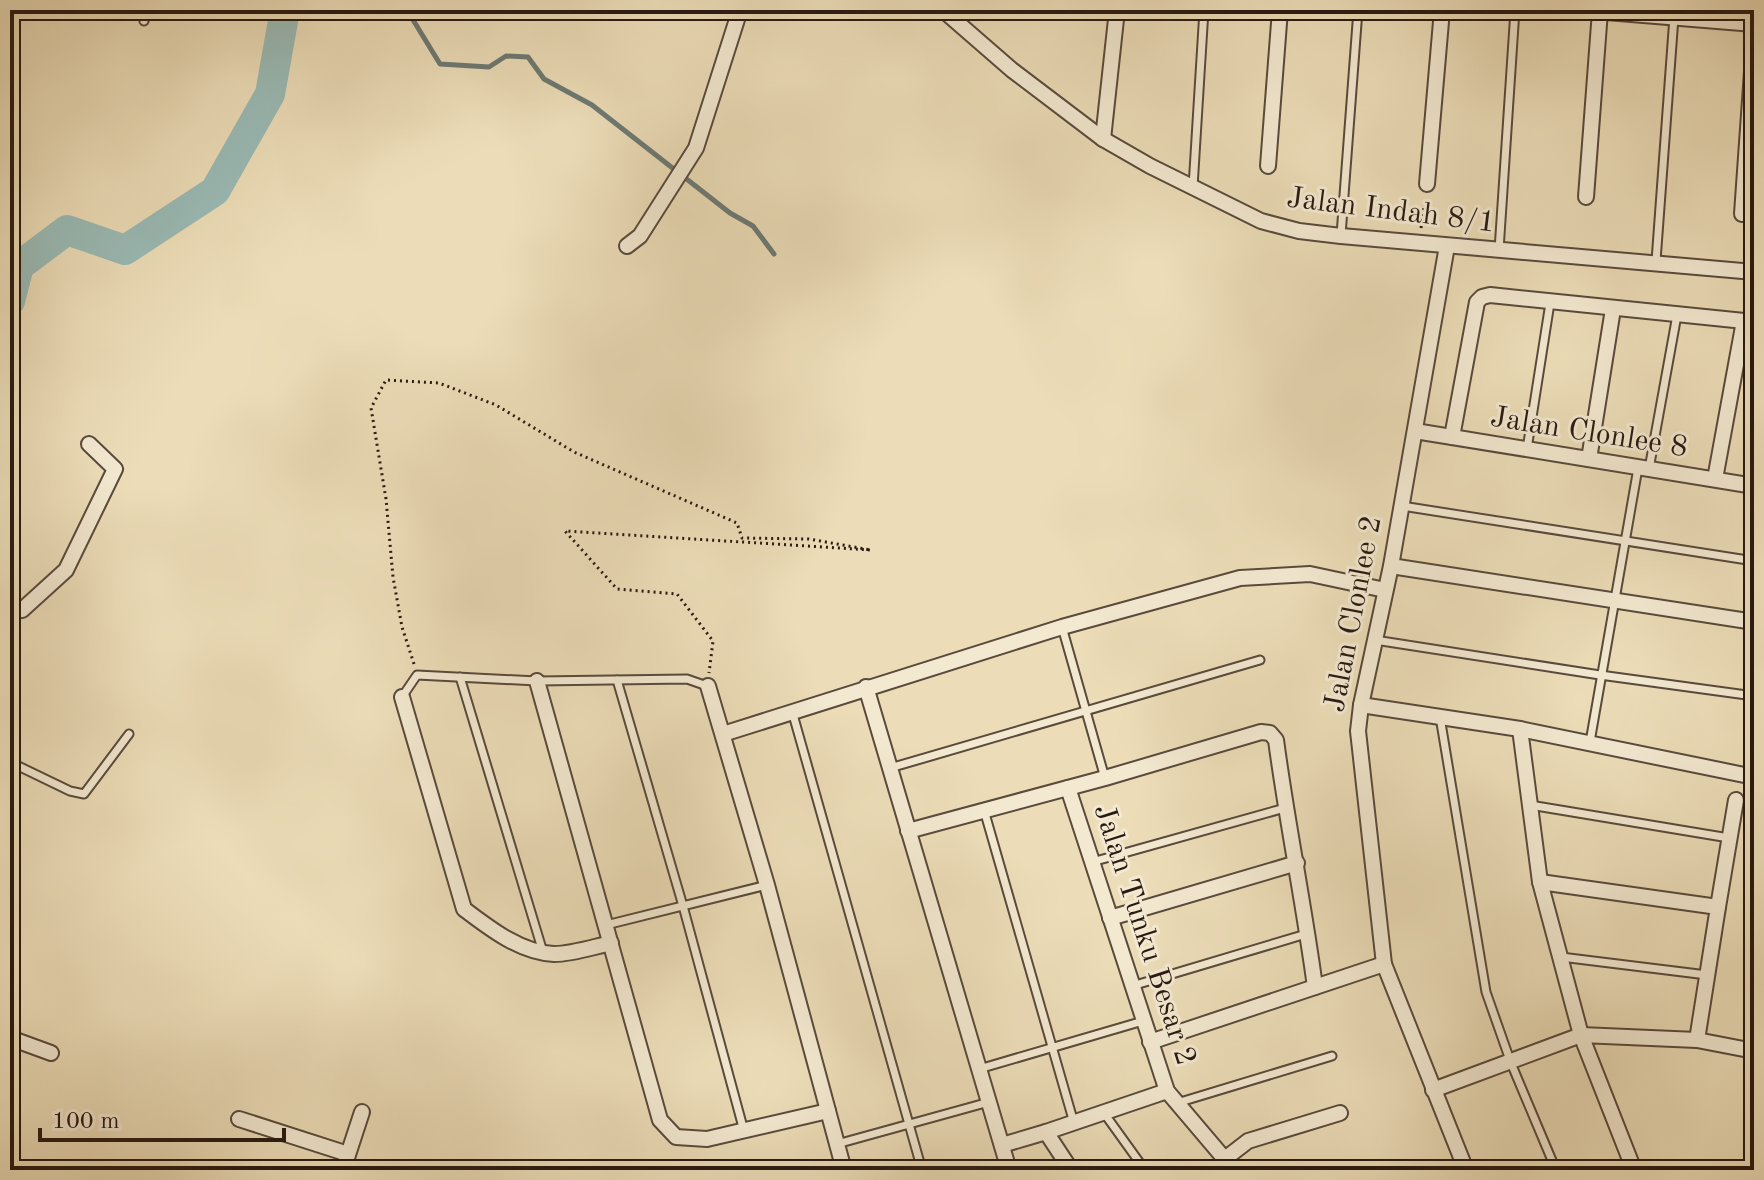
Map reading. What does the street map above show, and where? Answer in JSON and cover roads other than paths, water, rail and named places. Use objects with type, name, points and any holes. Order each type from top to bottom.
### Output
[{"type":"street","points":[[627,246],[640,236],[696,148],[740,10]]},
{"type":"street","name":"Jalan Indah 8/1","points":[[943,10],[1012,70],[1103,139],[1193,189],[1261,221],[1299,231],[1341,236],[1656,261],[1754,272]]},
{"type":"street","points":[[1103,139],[1117,10]]},
{"type":"street","points":[[1268,166],[1280,10]]},
{"type":"street","points":[[1427,184],[1442,10]]},
{"type":"street","points":[[1582,10],[1754,24]]},
{"type":"street","points":[[1586,197],[1600,11]]},
{"type":"street","points":[[1742,214],[1754,43]]},
{"type":"street","name":"Jalan Clonlee 2","points":[[1447,246],[1391,566],[1358,731],[1384,964],[1466,1170]]},
{"type":"street","points":[[1452,437],[1477,302],[1482,297],[1490,295],[1749,322],[1715,479]]},
{"type":"street","points":[[1589,459],[1613,309]]},
{"type":"street","name":"Jalan Clonlee 8","points":[[1415,431],[1754,486]]},
{"type":"street","points":[[10,611],[22,610],[66,570],[115,469],[89,444]]},
{"type":"street","points":[[1391,566],[1754,622]]},
{"type":"street","points":[[723,734],[1062,627],[1240,578],[1310,574],[1385,590]]},
{"type":"street","points":[[537,681],[660,1120],[676,1137],[707,1139],[828,1111]]},
{"type":"street","points":[[708,686],[767,885],[844,1170]]},
{"type":"street","points":[[866,687],[1009,1170]]},
{"type":"street","points":[[402,697],[464,909],[490,929],[533,950],[555,954],[611,943]]},
{"type":"street","points":[[1361,705],[1520,729],[1754,777]]},
{"type":"street","points":[[1520,729],[1540,882],[1559,957],[1581,1035],[1634,1170]]},
{"type":"street","points":[[908,831],[1261,732],[1270,733],[1276,740],[1315,987]]},
{"type":"street","name":"Jalan Tunku Besar 2","points":[[1068,788],[1150,1042],[1172,1097],[1230,1164]]},
{"type":"street","points":[[1697,1040],[1736,800]]},
{"type":"street","points":[[1110,918],[1297,863]]},
{"type":"street","points":[[1540,882],[1718,907]]},
{"type":"street","points":[[1150,1042],[1384,964]]},
{"type":"street","points":[[1433,1090],[1581,1035],[1697,1040],[1754,1051]]},
{"type":"street","points":[[10,1038],[51,1053]]},
{"type":"street","points":[[1002,1145],[1104,1113],[1172,1097]]},
{"type":"street","points":[[343,1170],[362,1112]]},
{"type":"street","points":[[1230,1164],[1248,1141],[1340,1113]]},
{"type":"street","points":[[239,1119],[348,1154]]},
{"type":"street","points":[[1046,1132],[1071,1170]]},
{"type":"lane","points":[[144,21],[147,10]]},
{"type":"lane","points":[[1193,189],[1204,10]]},
{"type":"lane","points":[[1341,236],[1358,10]]},
{"type":"lane","points":[[1499,250],[1515,10]]},
{"type":"lane","points":[[1656,261],[1674,17]]},
{"type":"lane","points":[[1527,449],[1550,303]]},
{"type":"lane","points":[[1590,742],[1625,543],[1677,315]]},
{"type":"lane","points":[[1402,506],[1754,561]]},
{"type":"lane","points":[[1062,627],[1105,778]]},
{"type":"lane","points":[[1375,640],[1754,696]]},
{"type":"lane","points":[[890,768],[1260,660]]},
{"type":"lane","points":[[402,697],[417,675],[537,681],[687,679],[708,686]]},
{"type":"lane","points":[[460,677],[543,952]]},
{"type":"lane","points":[[617,680],[744,1131]]},
{"type":"lane","points":[[792,711],[922,1170]]},
{"type":"lane","points":[[1440,717],[1486,992],[1511,1063],[1556,1170]]},
{"type":"lane","points":[[10,762],[70,791],[84,794],[129,734]]},
{"type":"lane","points":[[1530,805],[1729,838]]},
{"type":"lane","points":[[1092,862],[1285,808]]},
{"type":"lane","points":[[984,810],[1074,1123]]},
{"type":"lane","points":[[606,925],[767,885]]},
{"type":"lane","points":[[1132,986],[1308,933]]},
{"type":"lane","points":[[1559,957],[1707,975]]},
{"type":"lane","points":[[979,1069],[1143,1021]]},
{"type":"lane","points":[[1172,1097],[1332,1056]]},
{"type":"lane","points":[[837,1144],[989,1102]]},
{"type":"lane","points":[[1104,1113],[1145,1170]]},
{"type":"waterway","points":[[10,301],[19,266],[67,230],[125,250],[215,191],[270,94],[285,10]]},
{"type":"waterway","points":[[407,10],[440,64],[489,67],[506,56],[528,57],[544,79],[592,105],[730,213],[753,226],[774,254]]}]
